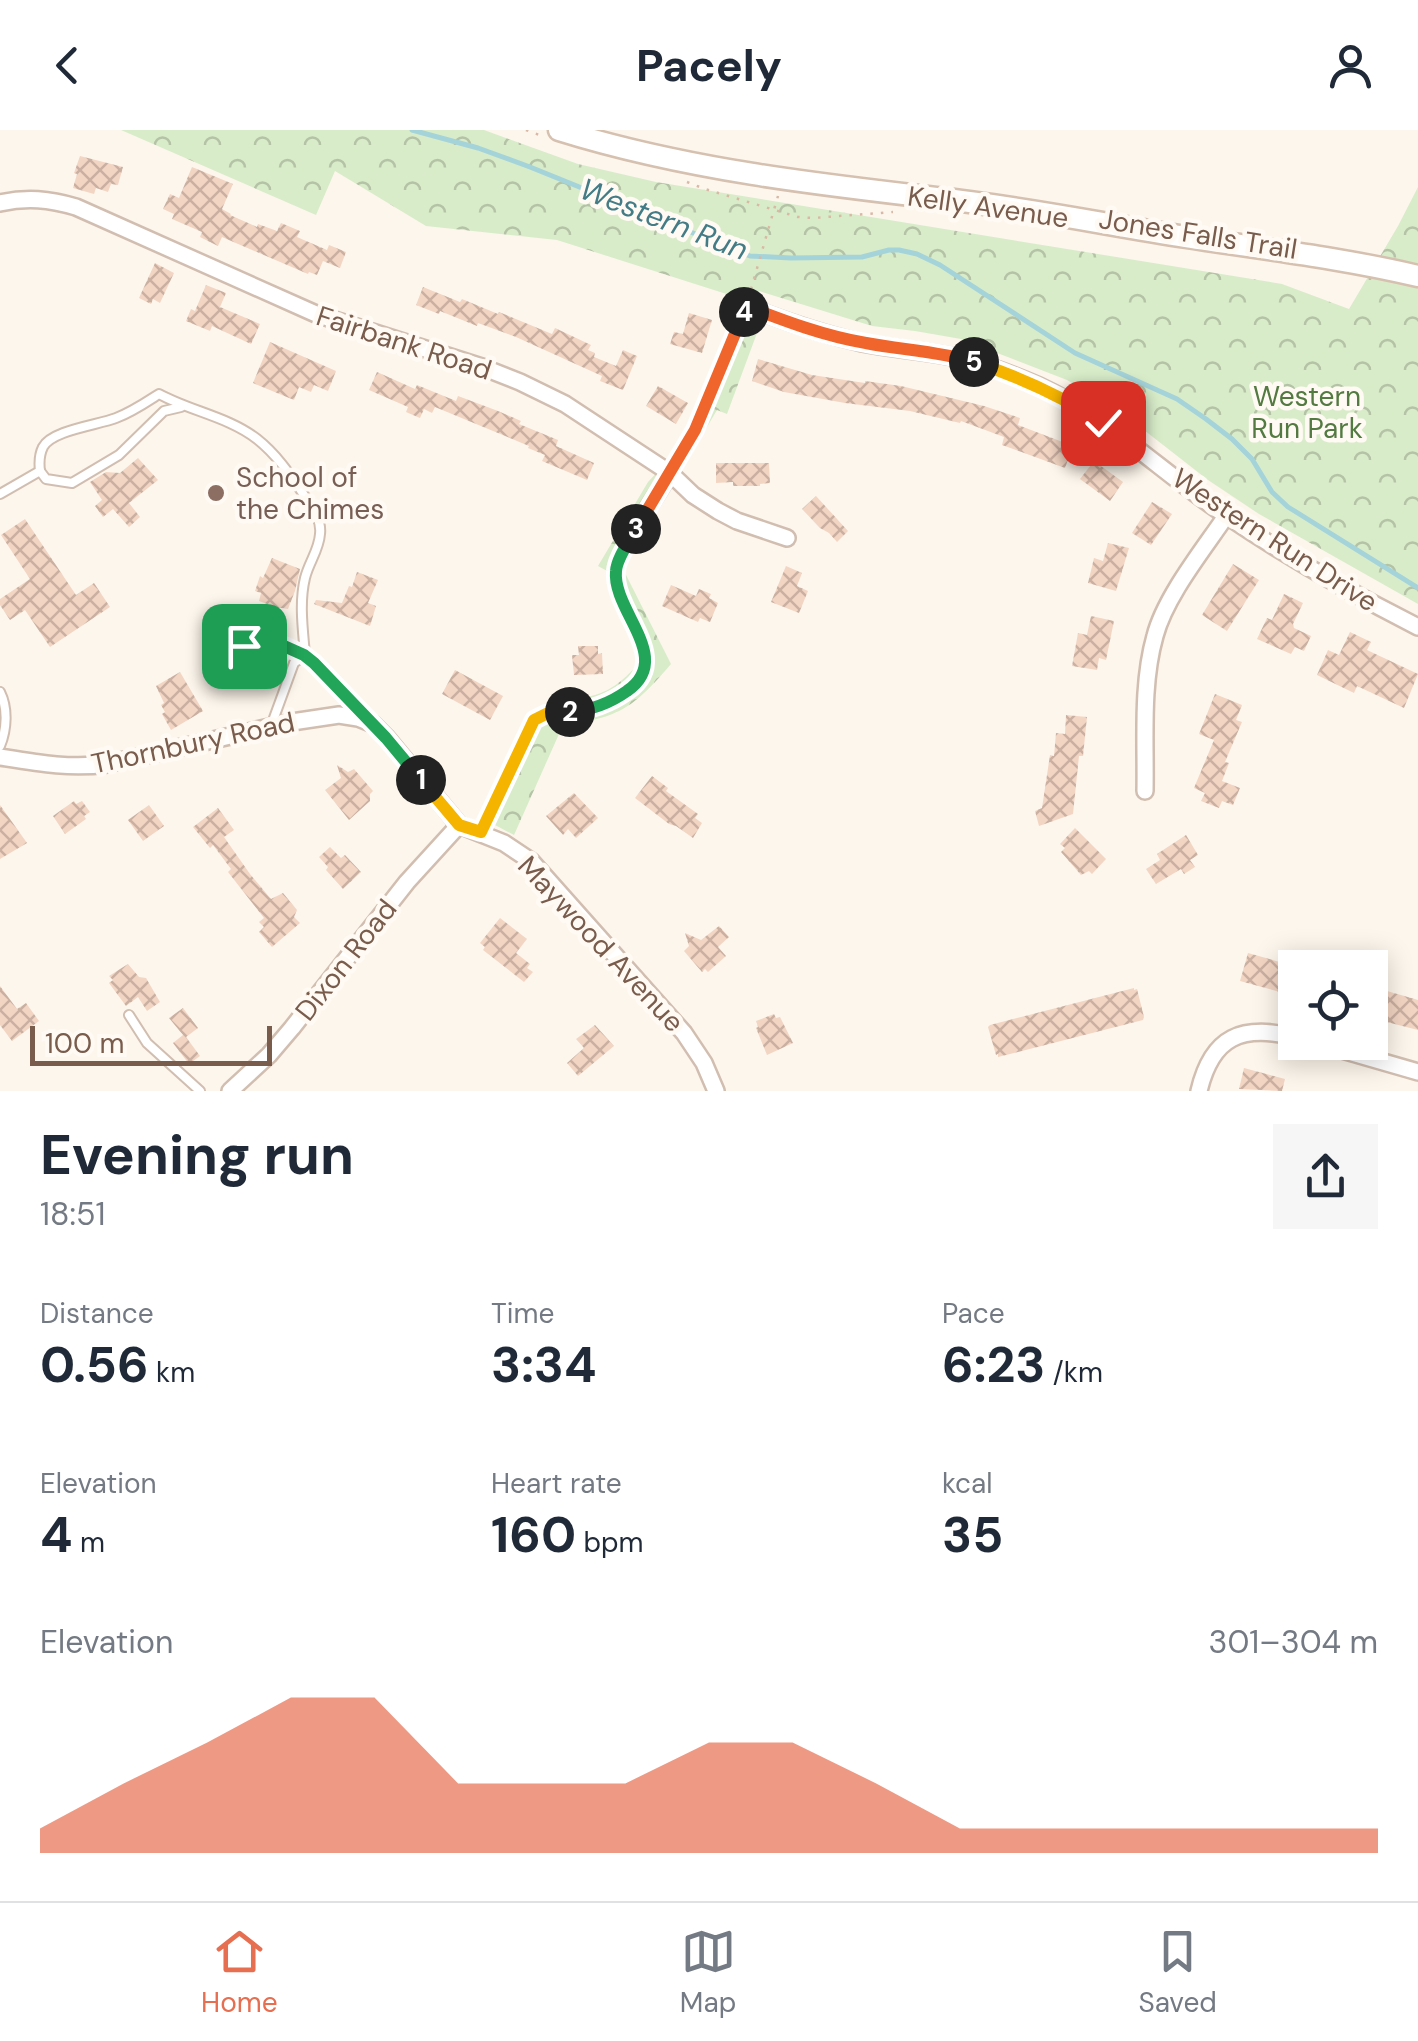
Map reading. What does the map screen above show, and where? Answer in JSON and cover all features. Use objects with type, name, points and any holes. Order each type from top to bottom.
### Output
[{"type":"main road","name":"Kelly Avenue","points":[[559,130],[681,161],[958,201],[1418,276]]},
{"type":"street","name":"Fairbank Road","points":[[0,203],[35,198],[76,207],[316,314],[507,377],[565,404],[670,473],[692,496],[718,511],[787,538]]},
{"type":"street","name":"Western Run Drive","points":[[746,306],[826,334],[966,360],[1036,385],[1103,423],[1226,516],[1418,627]]},
{"type":"street","points":[[648,508],[670,473]]},
{"type":"street","points":[[1144,791],[1147,688],[1155,635],[1164,612],[1226,516]]},
{"type":"street","name":"Thornbury Road","points":[[0,757],[80,767],[339,716],[373,724]]},
{"type":"street","points":[[373,724],[459,825]]},
{"type":"street","name":"Maywood Avenue","points":[[459,825],[504,843],[531,861],[684,1032],[716,1091]]},
{"type":"street","name":"Dixon Road","points":[[230,1091],[269,1055],[407,882],[459,825]]},
{"type":"street","points":[[1199,1091],[1209,1061],[1238,1034],[1278,1033]]},
{"type":"street","points":[[1376,1060],[1418,1072]]},
{"type":"lane","points":[[182,407],[164,411],[118,455],[72,482],[46,478],[40,471],[43,447],[51,439],[114,419],[159,394],[255,438],[283,464],[320,525],[302,608],[304,655]]},
{"type":"lane","points":[[0,494],[40,471]]},
{"type":"lane","points":[[263,621],[274,629],[275,642],[267,652],[254,654],[244,646],[242,633],[250,622],[263,621]]},
{"type":"lane","points":[[275,642],[304,655],[373,724]]},
{"type":"lane","points":[[270,727],[294,662],[304,655]]},
{"type":"lane","points":[[0,692],[6,723],[0,746]]},
{"type":"lane","points":[[481,832],[534,720],[546,714],[587,710]]},
{"type":"lane","points":[[129,1014],[147,1042],[200,1091]]},
{"type":"path","points":[[678,178],[813,218],[904,212]]},
{"type":"path","points":[[755,277],[781,184]]},
{"type":"path","points":[[670,473],[695,430],[746,306]]},
{"type":"path","points":[[587,710],[632,688],[643,675],[646,658],[617,585],[616,568],[648,508]]},
{"type":"green space","name":"Western Run Park","points":[[121,130],[484,130],[578,164],[656,182],[1282,284],[1349,309],[1418,187],[1418,604],[1259,514],[1117,409],[1067,380],[961,339],[872,326],[759,291],[757,333],[727,414],[717,410],[623,569],[671,664],[647,691],[624,708],[599,719],[563,725],[514,835],[495,825],[551,700],[584,698],[607,690],[649,653],[609,572],[598,566],[648,482],[673,455],[701,407],[739,298],[557,240],[426,226],[335,171],[316,215]]},
{"type":"building","points":[[80,156],[123,167],[118,185],[111,184],[108,192],[96,188],[94,194],[73,188]]},
{"type":"building","points":[[192,167],[233,184],[222,209],[230,215],[277,231],[281,223],[300,231],[297,237],[327,250],[329,245],[346,252],[340,268],[323,261],[317,275],[308,274],[222,237],[218,246],[200,237],[202,232],[172,219],[174,214],[163,209],[170,194],[179,198]]},
{"type":"building","points":[[155,263],[174,273],[160,303],[153,299],[151,304],[139,298]]},
{"type":"building","points":[[206,285],[226,293],[220,307],[260,324],[251,344],[212,326],[210,331],[186,321],[191,309],[195,311]]},
{"type":"building","points":[[423,287],[552,334],[555,328],[591,345],[588,350],[595,353],[594,357],[616,366],[623,350],[637,356],[623,390],[600,381],[602,376],[516,337],[416,305]]},
{"type":"building","points":[[689,313],[712,320],[702,353],[670,344],[674,332],[683,334]]},
{"type":"building","points":[[270,342],[336,371],[328,391],[314,385],[311,392],[299,387],[294,400],[253,383]]},
{"type":"building","points":[[758,359],[812,375],[901,386],[984,406],[1020,418],[1018,425],[1073,446],[1065,468],[1002,445],[1004,437],[961,421],[784,392],[752,381]]},
{"type":"building","points":[[377,372],[415,389],[417,385],[456,401],[458,396],[498,411],[558,440],[556,446],[594,463],[587,480],[542,461],[545,455],[529,446],[435,407],[432,413],[424,409],[420,418],[406,412],[408,407],[369,390]]},
{"type":"building","points":[[658,386],[688,403],[676,424],[646,406]]},
{"type":"building","points":[[138,458],[158,480],[129,503],[140,517],[129,527],[113,509],[103,517],[95,506],[102,500],[90,482],[106,472],[120,473]]},
{"type":"building","points":[[1094,461],[1123,482],[1110,501],[1080,479]]},
{"type":"building","points":[[716,463],[769,463],[770,483],[716,483]]},
{"type":"building","points":[[816,496],[848,531],[837,542],[802,509]]},
{"type":"building","points":[[1152,502],[1172,514],[1151,545],[1132,533]]},
{"type":"building","points":[[25,519],[76,595],[94,583],[110,607],[50,647],[25,610],[10,620],[0,605],[0,599],[30,579],[1,535]]},
{"type":"building","points":[[1108,543],[1129,548],[1116,591],[1088,583],[1094,558],[1103,561]]},
{"type":"building","points":[[272,558],[300,569],[288,609],[259,601],[261,593],[255,591]]},
{"type":"building","points":[[1233,564],[1259,580],[1227,631],[1202,615]]},
{"type":"building","points":[[786,566],[802,573],[797,586],[808,591],[799,613],[771,602]]},
{"type":"building","points":[[357,572],[378,580],[368,603],[376,606],[370,626],[314,604],[316,600],[342,603]]},
{"type":"building","points":[[671,585],[696,596],[699,589],[711,594],[709,598],[718,603],[710,622],[700,618],[698,622],[662,606]]},
{"type":"building","points":[[1284,594],[1303,603],[1293,624],[1311,636],[1304,651],[1295,647],[1291,654],[1257,639],[1267,618],[1272,620]]},
{"type":"building","points":[[1091,616],[1114,621],[1106,660],[1099,658],[1097,670],[1072,666],[1078,633],[1087,635]]},
{"type":"building","points":[[1350,632],[1371,642],[1367,650],[1418,674],[1404,708],[1357,686],[1354,693],[1317,675],[1328,650],[1339,655]]},
{"type":"building","points":[[578,646],[598,646],[603,674],[574,675],[572,655],[579,655]]},
{"type":"building","points":[[455,670],[503,696],[490,720],[442,694]]},
{"type":"building","points":[[180,672],[203,711],[171,730],[162,714],[164,703],[156,686]]},
{"type":"building","points":[[1215,694],[1242,705],[1236,720],[1242,722],[1225,762],[1229,763],[1222,781],[1240,788],[1233,805],[1222,801],[1219,808],[1201,801],[1205,793],[1194,788],[1214,740],[1199,734]]},
{"type":"building","points":[[1066,715],[1087,717],[1073,814],[1039,826],[1035,811],[1042,808],[1050,755],[1054,756],[1056,733],[1065,734]]},
{"type":"building","points":[[337,765],[348,772],[354,769],[373,791],[370,801],[349,820],[325,790],[341,778]]},
{"type":"building","points":[[652,776],[698,814],[695,818],[702,823],[693,838],[635,798]]},
{"type":"building","points":[[574,793],[598,818],[576,838],[568,829],[563,835],[546,816]]},
{"type":"building","points":[[74,801],[82,801],[90,812],[65,834],[53,816]]},
{"type":"building","points":[[0,805],[27,843],[0,859]]},
{"type":"building","points":[[149,805],[164,826],[143,841],[128,820]]},
{"type":"building","points":[[218,808],[234,830],[224,837],[250,874],[271,899],[283,893],[297,910],[294,917],[300,923],[272,947],[259,932],[264,927],[259,922],[264,918],[228,872],[231,869],[213,845],[210,848],[193,827]]},
{"type":"building","points":[[1075,828],[1106,859],[1092,874],[1089,871],[1081,875],[1061,852],[1065,848],[1060,844]]},
{"type":"building","points":[[1186,835],[1198,855],[1190,860],[1195,867],[1184,874],[1181,869],[1156,884],[1146,869],[1160,860],[1157,854]]},
{"type":"building","points":[[330,847],[341,858],[345,855],[361,872],[343,889],[319,857]]},
{"type":"building","points":[[500,918],[527,939],[516,953],[530,964],[527,968],[533,972],[524,982],[483,950],[485,947],[480,943]]},
{"type":"building","points":[[719,926],[729,937],[718,947],[726,956],[708,972],[702,972],[684,951],[689,946],[685,933],[701,940]]},
{"type":"building","points":[[1248,953],[1278,962],[1278,992],[1240,981]]},
{"type":"building","points":[[128,964],[139,977],[146,978],[160,1002],[147,1011],[138,997],[126,1006],[109,983],[113,980],[109,976]]},
{"type":"building","points":[[0,986],[17,1009],[26,1003],[39,1021],[12,1041],[0,1025]]},
{"type":"building","points":[[1134,988],[1143,1020],[996,1055],[990,1025]]},
{"type":"building","points":[[1388,991],[1418,1000],[1418,1030],[1388,1022]]},
{"type":"building","points":[[183,1008],[198,1028],[186,1037],[200,1056],[189,1064],[173,1043],[183,1035],[169,1018]]},
{"type":"building","points":[[774,1014],[780,1017],[793,1043],[767,1055],[756,1021]]},
{"type":"building","points":[[595,1025],[614,1046],[578,1076],[567,1063],[584,1048],[576,1039]]},
{"type":"building","points":[[1244,1068],[1285,1079],[1282,1091],[1239,1089]]},
{"type":"waterway","name":"Western Run","points":[[412,130],[530,167],[750,256],[862,257],[889,250],[917,254],[1075,353],[1177,399],[1232,439],[1288,507],[1418,588]]},
{"type":"place","name":"School of the Chimes","points":[[216,493]]},
{"type":"route","points":[[244,646],[254,654],[267,652],[275,642],[304,655],[386,738],[459,825],[481,832],[534,720],[546,714],[606,704],[632,688],[643,675],[646,658],[617,585],[616,568],[695,430],[746,306],[826,334],[966,360],[1000,371],[1071,402],[1103,423]]}]
